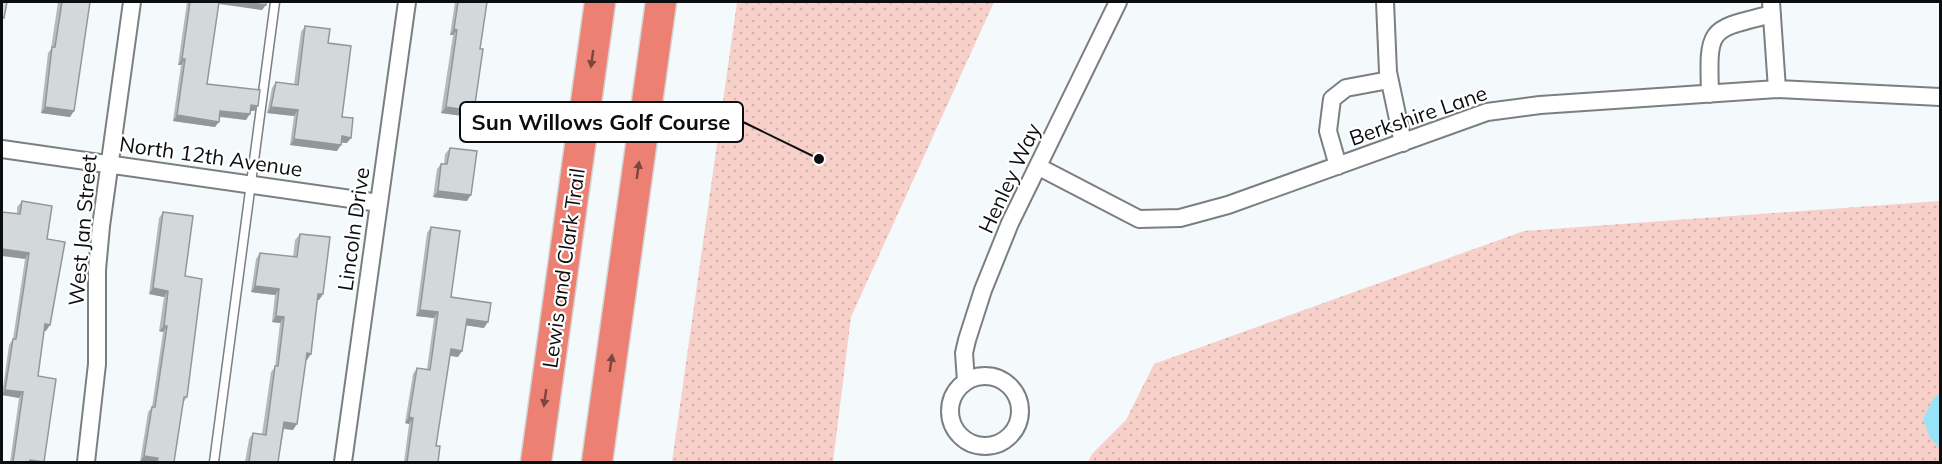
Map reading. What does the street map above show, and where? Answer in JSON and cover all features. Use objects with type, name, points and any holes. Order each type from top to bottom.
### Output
[{"type":"highway","name":"Lewis and Clark Trail","points":[[536,462],[600,2]]},
{"type":"highway","points":[[597,462],[661,2]]},
{"type":"street","name":"West Jan Street","points":[[86,462],[97,364],[97,270],[132,2]]},
{"type":"street","name":"Lincoln Drive","points":[[343,462],[407,2]]},
{"type":"street","name":"Henley Way","points":[[966,381],[964,352],[983,290],[1010,223],[1118,2]]},
{"type":"street","points":[[1385,2],[1389,80],[1402,143]]},
{"type":"street","points":[[1710,94],[1709,54],[1714,37],[1728,25],[1772,8],[1777,88]]},
{"type":"street","points":[[1338,166],[1328,131],[1332,99],[1346,88],[1389,80]]},
{"type":"street","name":"Berkshire Lane","points":[[1039,167],[1140,219],[1158,220],[1179,218],[1228,205],[1487,112],[1540,105],[1777,88],[1941,97]]},
{"type":"street","name":"North 12th Avenue","points":[[2,149],[379,203]]},
{"type":"street","points":[[984,376],[996,377],[1013,390],[1020,413],[1015,428],[1002,442],[990,446],[978,446],[966,442],[957,434],[949,413],[955,391],[966,381],[984,376]]},
{"type":"lane","points":[[214,462],[275,2]]},
{"type":"shaded area","points":[[737,2],[994,2],[851,317],[833,462],[672,462]]},
{"type":"shaded area","points":[[1940,201],[1940,462],[1088,462],[1092,454],[1126,420],[1154,364],[1524,231]]},
{"type":"water","points":[[1940,393],[1940,448],[1930,438],[1923,419],[1933,399]]},
{"type":"building","points":[[2,2],[7,2],[4,18],[2,18]]},
{"type":"building","points":[[62,2],[90,2],[74,111],[45,107],[52,47],[55,47]]},
{"type":"building","points":[[190,2],[219,2],[207,84],[260,90],[258,106],[251,105],[250,114],[220,111],[219,122],[177,115]]},
{"type":"building","points":[[246,2],[266,2],[266,5]]},
{"type":"building","points":[[458,2],[487,2],[474,111],[446,107],[457,30],[454,29]]},
{"type":"building","points":[[305,26],[330,29],[328,43],[351,46],[342,117],[353,118],[351,138],[342,136],[341,145],[294,139],[298,110],[271,107],[276,82],[298,85]]},
{"type":"building","points":[[450,148],[477,151],[471,195],[438,191],[441,164],[447,164]]},
{"type":"building","points":[[22,201],[52,206],[47,239],[65,242],[50,325],[45,324],[38,376],[56,379],[44,462],[30,460],[29,462],[13,462],[23,392],[5,390],[13,339],[16,339],[29,253],[2,249],[2,212],[20,214]]},
{"type":"building","points":[[163,212],[193,216],[185,276],[202,279],[187,397],[184,397],[174,462],[157,462],[158,458],[144,456],[152,407],[155,407],[167,326],[164,326],[168,291],[153,288]]},
{"type":"building","points":[[431,227],[460,231],[451,297],[491,303],[488,322],[467,319],[462,351],[451,349],[436,446],[440,446],[438,462],[407,462],[413,418],[409,417],[417,368],[430,370],[438,312],[420,310]]},
{"type":"building","points":[[300,234],[330,237],[323,294],[318,294],[311,354],[307,353],[297,424],[284,422],[278,462],[249,462],[253,433],[266,435],[284,317],[276,316],[279,289],[255,286],[260,253],[297,257]]},
{"type":"place","name":"Sun Willows Golf Course","points":[[819,159]]}]
